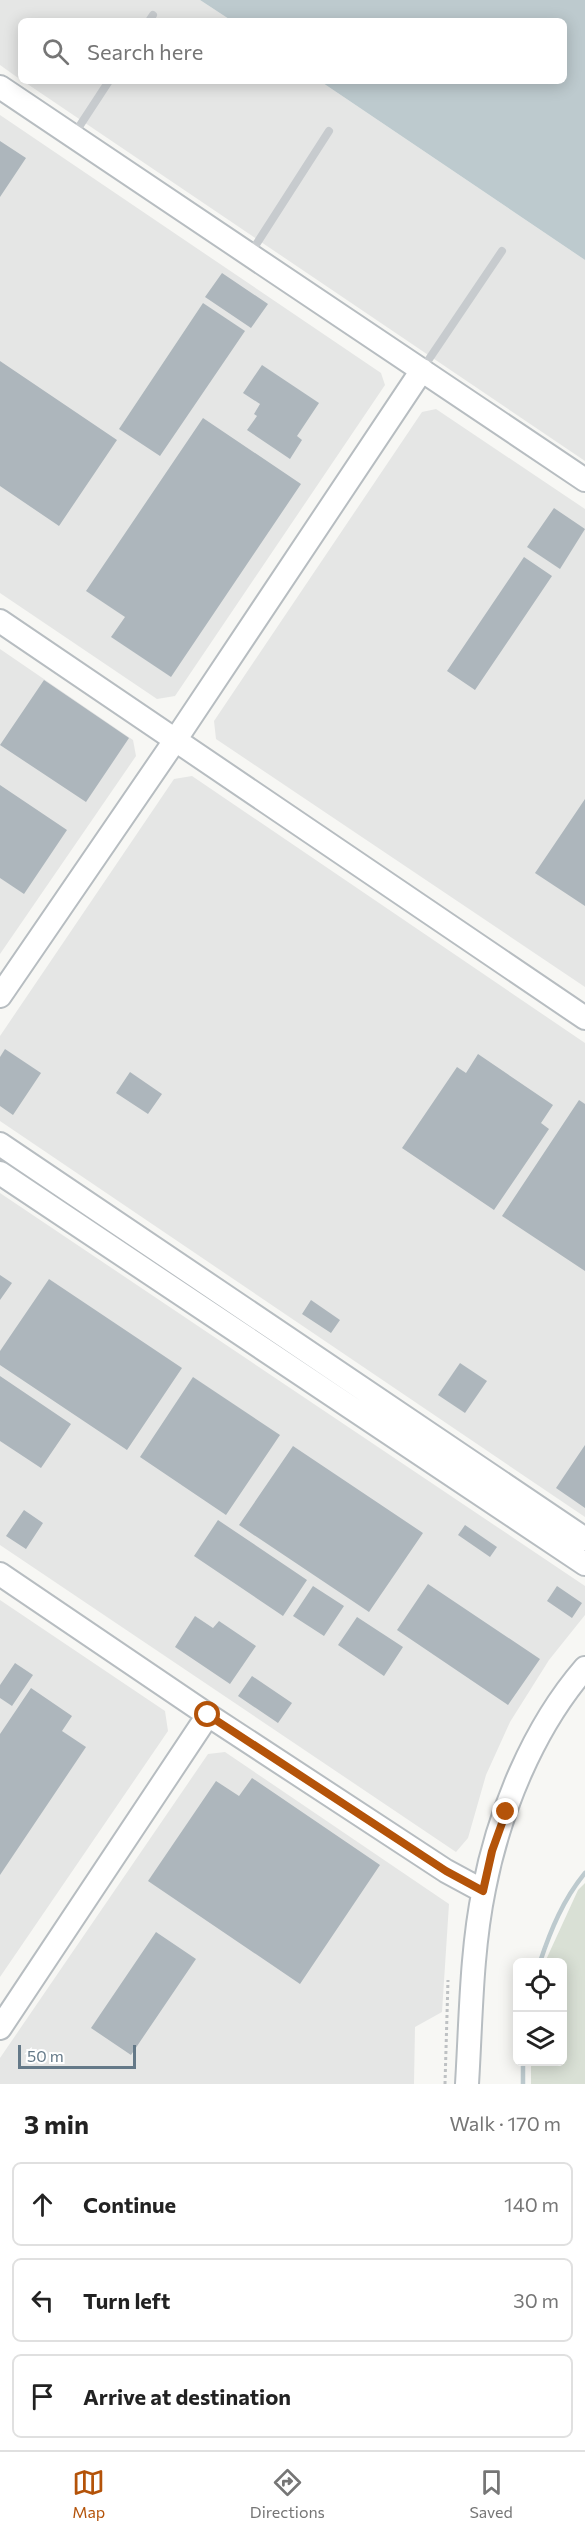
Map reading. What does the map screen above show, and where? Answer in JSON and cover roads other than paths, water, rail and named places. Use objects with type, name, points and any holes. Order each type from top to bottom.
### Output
[{"type":"street","points":[[0,87],[585,480]]},
{"type":"street","points":[[0,996],[176,740],[422,370]]},
{"type":"street","points":[[0,621],[585,1018]]},
{"type":"street","points":[[0,1144],[585,1539]]},
{"type":"street","points":[[0,1173],[585,1564]]},
{"type":"street","points":[[0,1574],[208,1715],[446,1871],[483,1891]]},
{"type":"street","points":[[467,2084],[483,1891],[492,1851],[533,1745],[551,1712],[585,1668]]},
{"type":"street","points":[[0,2028],[208,1715]]},
{"type":"lane","points":[[73,136],[107,84]]},
{"type":"lane","points":[[250,254],[329,131]]},
{"type":"lane","points":[[422,370],[502,251]]},
{"type":"waterway","points":[[542,1958],[558,1915],[585,1873]]},
{"type":"waterway","points":[[523,2066],[523,2084]]}]
